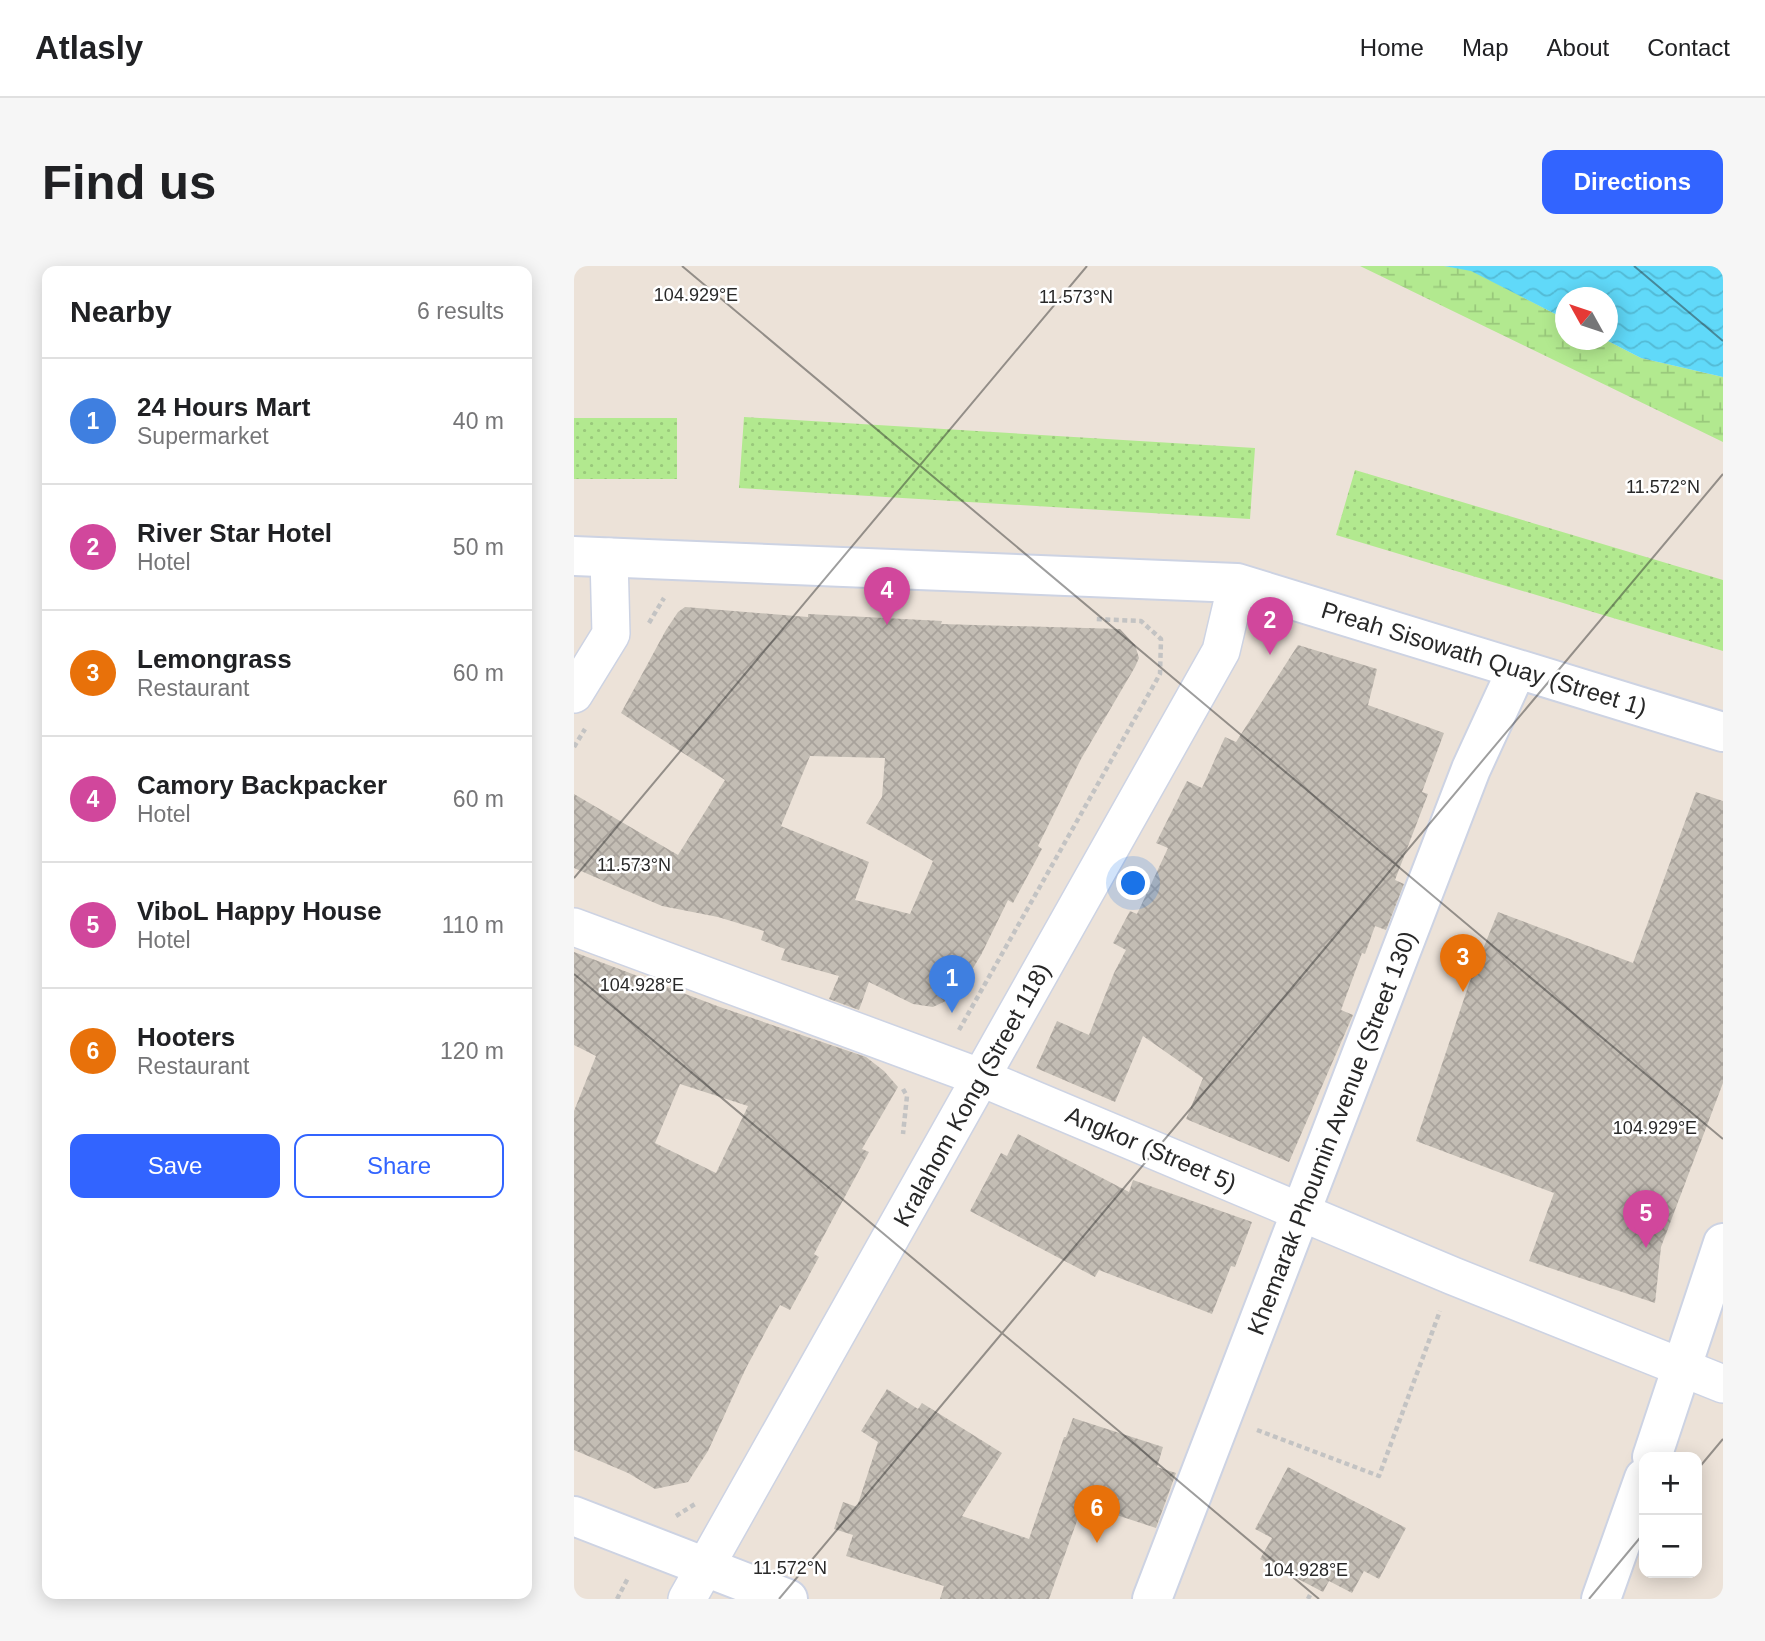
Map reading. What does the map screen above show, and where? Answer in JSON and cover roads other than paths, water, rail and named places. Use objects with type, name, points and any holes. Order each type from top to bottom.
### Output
[{"type":"street","name":"Preah Sisowath Quay (Street 1)","points":[[592,556],[1237,583],[1723,732]]},
{"type":"street","points":[[574,694],[611,634],[592,556]]},
{"type":"street","name":"Kralahom Kong (Street 118)","points":[[696,1583],[1221,651],[1237,583]]},
{"type":"street","name":"Khemarak Phoumin Avenue (Street 130)","points":[[1152,1599],[1471,769],[1517,669]]},
{"type":"street","name":"Angkor (Street 5)","points":[[574,927],[982,1077],[1453,1276],[1723,1384]]},
{"type":"street","points":[[1653,1452],[1683,1369],[1723,1243]]},
{"type":"street","points":[[1601,1599],[1639,1492]]},
{"type":"street","points":[[574,1516],[696,1583],[788,1599]]},
{"type":"water","points":[[1444,266],[1723,266],[1723,377],[1641,358],[1618,346],[1618,287],[1555,287],[1555,314],[1471,271]]},
{"type":"place","name":"Camory Backpacker","points":[[887,625]]},
{"type":"place","name":"River Star Hotel","points":[[1270,655]]},
{"type":"place","name":"Lemongrass","points":[[1463,992]]},
{"type":"place","name":"24 Hours Mart","points":[[952,1013]]},
{"type":"place","name":"ViboL Happy House","points":[[1646,1248]]},
{"type":"place","name":"Hooters","points":[[1097,1543]]}]
